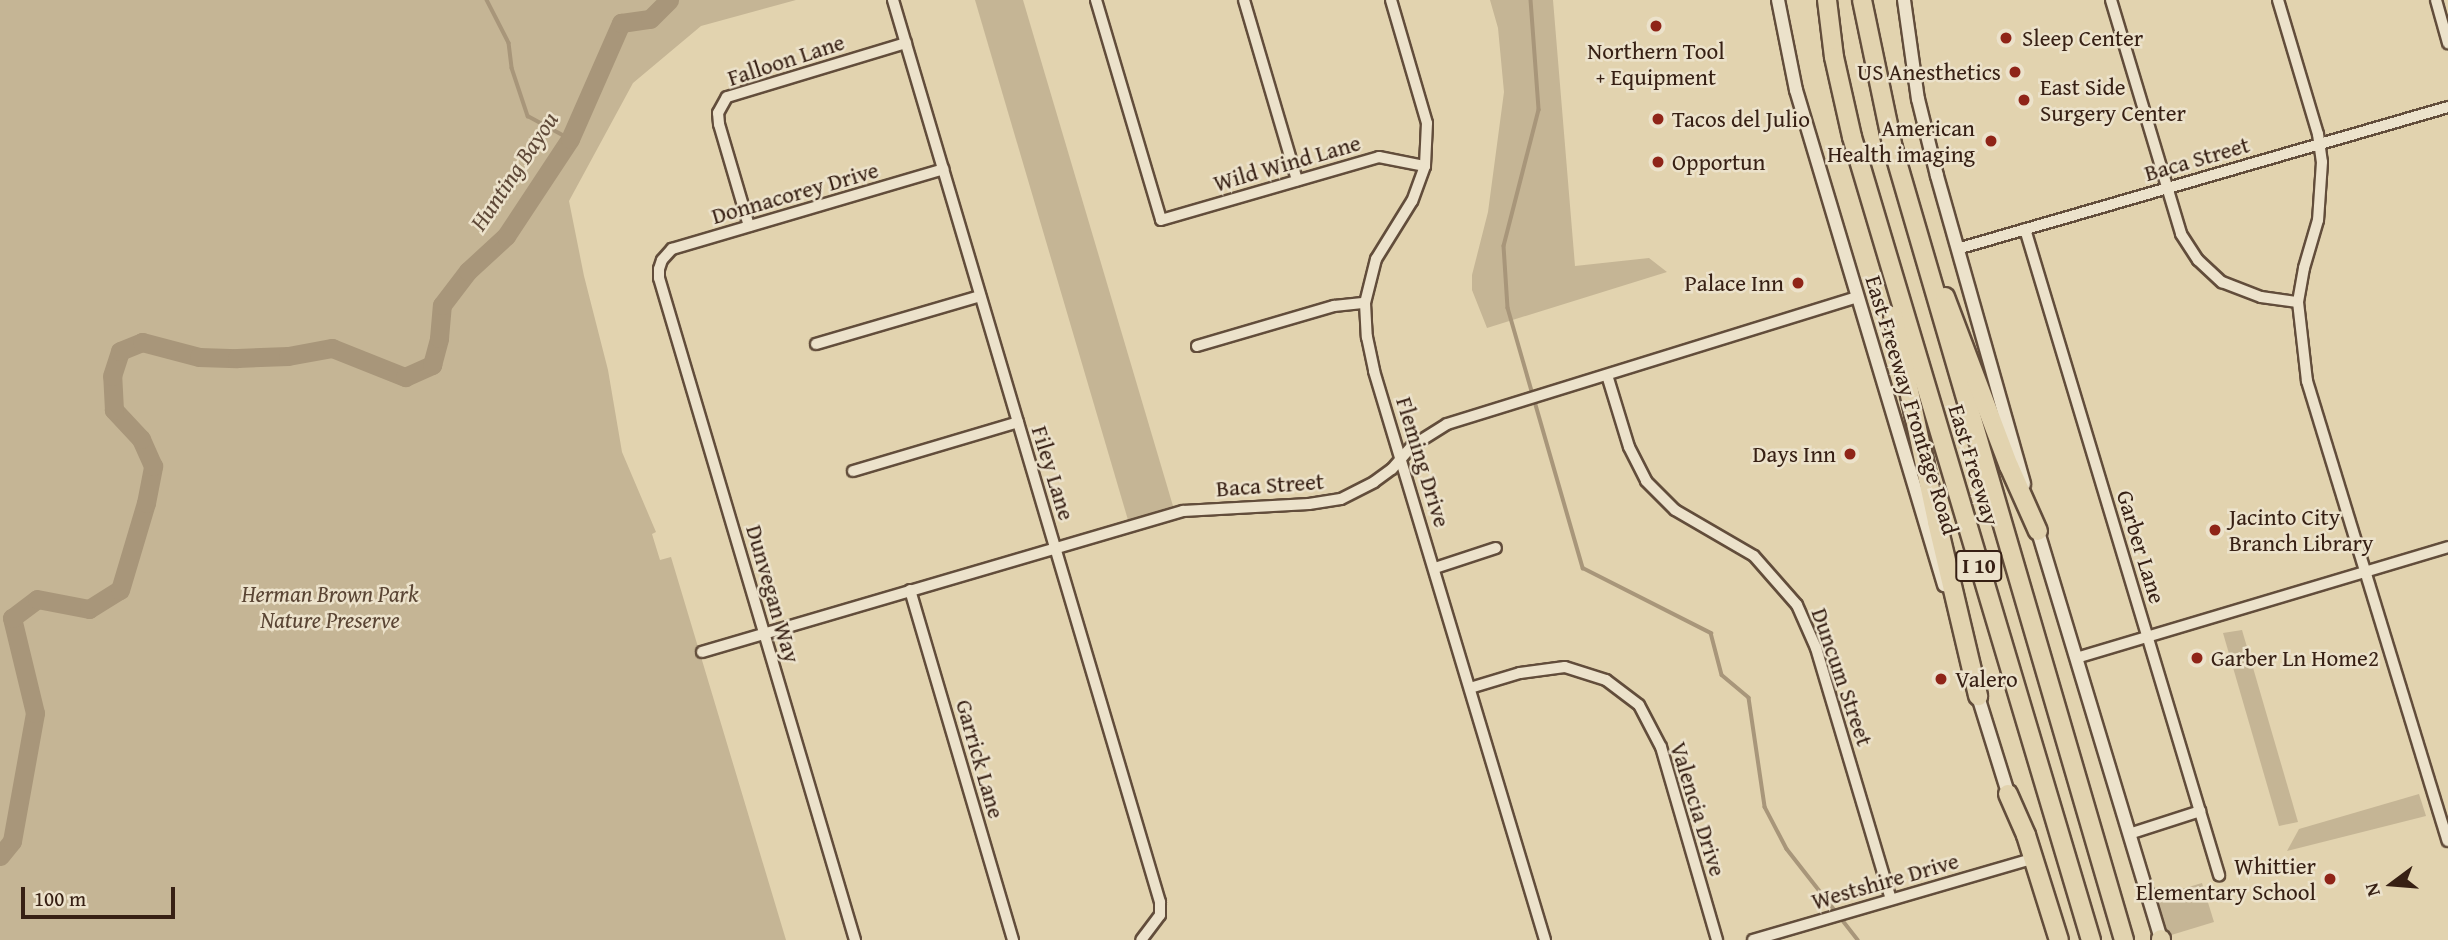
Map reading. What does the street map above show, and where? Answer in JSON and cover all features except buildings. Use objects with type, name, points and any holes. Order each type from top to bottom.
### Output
[{"type":"highway","name":"East Freeway","points":[[1827,0],[1834,57],[1867,192],[2091,940]]},
{"type":"highway","name":"East Freeway","points":[[1862,0],[1873,64],[1906,194],[2124,940]]},
{"type":"highway","points":[[1867,192],[1937,522],[1978,696]]},
{"type":"highway","points":[[1906,194],[2009,466],[2038,531]]},
{"type":"highway","points":[[2008,794],[2026,835],[2059,940]]},
{"type":"main road","name":"East Freeway Frontage Road","points":[[1778,0],[1796,90],[2052,940]]},
{"type":"main road","points":[[1904,0],[1918,99],[1957,249],[2038,531],[2161,940]]},
{"type":"street","name":"Filey Lane","points":[[894,0],[1160,902],[1160,915],[1141,940]]},
{"type":"street","name":"Wild Wind Lane","points":[[1096,0],[1161,220],[1379,157],[1425,166]]},
{"type":"street","points":[[1244,0],[1297,180]]},
{"type":"street","name":"Fleming Drive","points":[[1391,0],[1427,123],[1425,166],[1412,201],[1376,259],[1365,303],[1374,371],[1545,940]]},
{"type":"street","points":[[2111,0],[2181,234],[2198,260],[2222,282],[2261,297],[2298,302]]},
{"type":"street","points":[[2278,0],[2319,144],[2321,204],[2298,302],[2307,381],[2448,841]]},
{"type":"street","points":[[2436,0],[2448,43]]},
{"type":"street","name":"Falloon Lane","points":[[749,226],[719,124],[718,113],[727,97],[906,43]]},
{"type":"street","name":"Baca Street","points":[[1957,249],[2448,107]]},
{"type":"street","name":"Donnacorey Drive","points":[[662,260],[672,249],[943,170]]},
{"type":"street","name":"Garber Lane","points":[[2025,229],[2219,875]]},
{"type":"street","name":"Dunvegan Way","points":[[662,260],[659,278],[855,940]]},
{"type":"street","points":[[816,344],[980,296]]},
{"type":"street","name":"Baca Street","points":[[702,652],[1183,511],[1323,503],[1341,499],[1374,482],[1412,446],[1447,424],[1858,298]]},
{"type":"street","points":[[1197,346],[1334,306],[1365,303]]},
{"type":"street","name":"Duncum Street","points":[[1607,375],[1629,447],[1646,481],[1675,510],[1754,556],[1797,605],[1816,648],[1892,899]]},
{"type":"street","points":[[853,471],[1018,422]]},
{"type":"street","points":[[2076,658],[2448,547]]},
{"type":"street","points":[[1435,568],[1496,548]]},
{"type":"street","name":"Garrick Lane","points":[[910,590],[1013,940]]},
{"type":"street","name":"Valencia Drive","points":[[1470,688],[1520,673],[1565,667],[1606,680],[1639,705],[1661,747],[1717,940]]},
{"type":"street","points":[[2129,834],[2200,811]]},
{"type":"street","name":"Westshire Drive","points":[[1753,940],[2028,860]]},
{"type":"green space","name":"Herman Brown Park Nature Preserve","points":[[0,0],[796,0],[701,26],[633,83],[569,201],[584,276],[608,370],[622,452],[656,532],[652,534],[660,560],[671,557],[786,940],[0,940]]},
{"type":"green space","points":[[975,0],[1023,0],[1173,506],[1128,520]]},
{"type":"green space","points":[[1490,0],[1553,0],[1575,266],[1649,258],[1667,272],[1487,328],[1472,290],[1472,275],[1488,212],[1504,92],[1498,28]]},
{"type":"green space","points":[[2242,630],[2298,822],[2279,826],[2223,633]]},
{"type":"green space","points":[[2419,794],[2426,816],[2287,851],[2299,829]]},
{"type":"green space","points":[[2202,883],[2214,922],[2168,936],[2155,897]]},
{"type":"waterway","points":[[487,0],[509,43],[512,68],[528,116],[570,139]]},
{"type":"waterway","name":"Hunting Bayou","points":[[0,856],[12,841],[35,713],[12,618],[37,599],[89,609],[120,590],[146,503],[153,466],[141,439],[114,410],[112,376],[120,351],[142,342],[199,357],[288,356],[332,348],[405,377],[432,365],[439,338],[442,305],[468,271],[506,236],[570,139],[621,23],[650,19],[669,0]]},
{"type":"waterway","points":[[1531,0],[1539,110],[1504,246],[1508,308],[1583,568],[1711,633],[1722,675],[1749,698],[1765,807],[1787,849],[1858,940]]},
{"type":"place","name":"Northern Tool + Equipment","points":[[1656,26]]},
{"type":"place","name":"Sleep Center","points":[[2006,38]]},
{"type":"place","name":"US Anesthetics","points":[[2015,72]]},
{"type":"place","name":"East Side Surgery Center","points":[[2024,100]]},
{"type":"place","name":"Tacos del Julio","points":[[1658,119]]},
{"type":"place","name":"American Health imaging","points":[[1991,141]]},
{"type":"place","name":"Opportun","points":[[1658,162]]},
{"type":"place","name":"Palace Inn","points":[[1798,283]]},
{"type":"place","name":"Days Inn","points":[[1850,454]]},
{"type":"place","name":"Jacinto City Branch Library","points":[[2215,530]]},
{"type":"place","name":"Garber Ln Home2","points":[[2197,658]]},
{"type":"place","name":"Valero","points":[[1941,679]]},
{"type":"place","name":"Whittier Elementary School","points":[[2330,879]]}]
